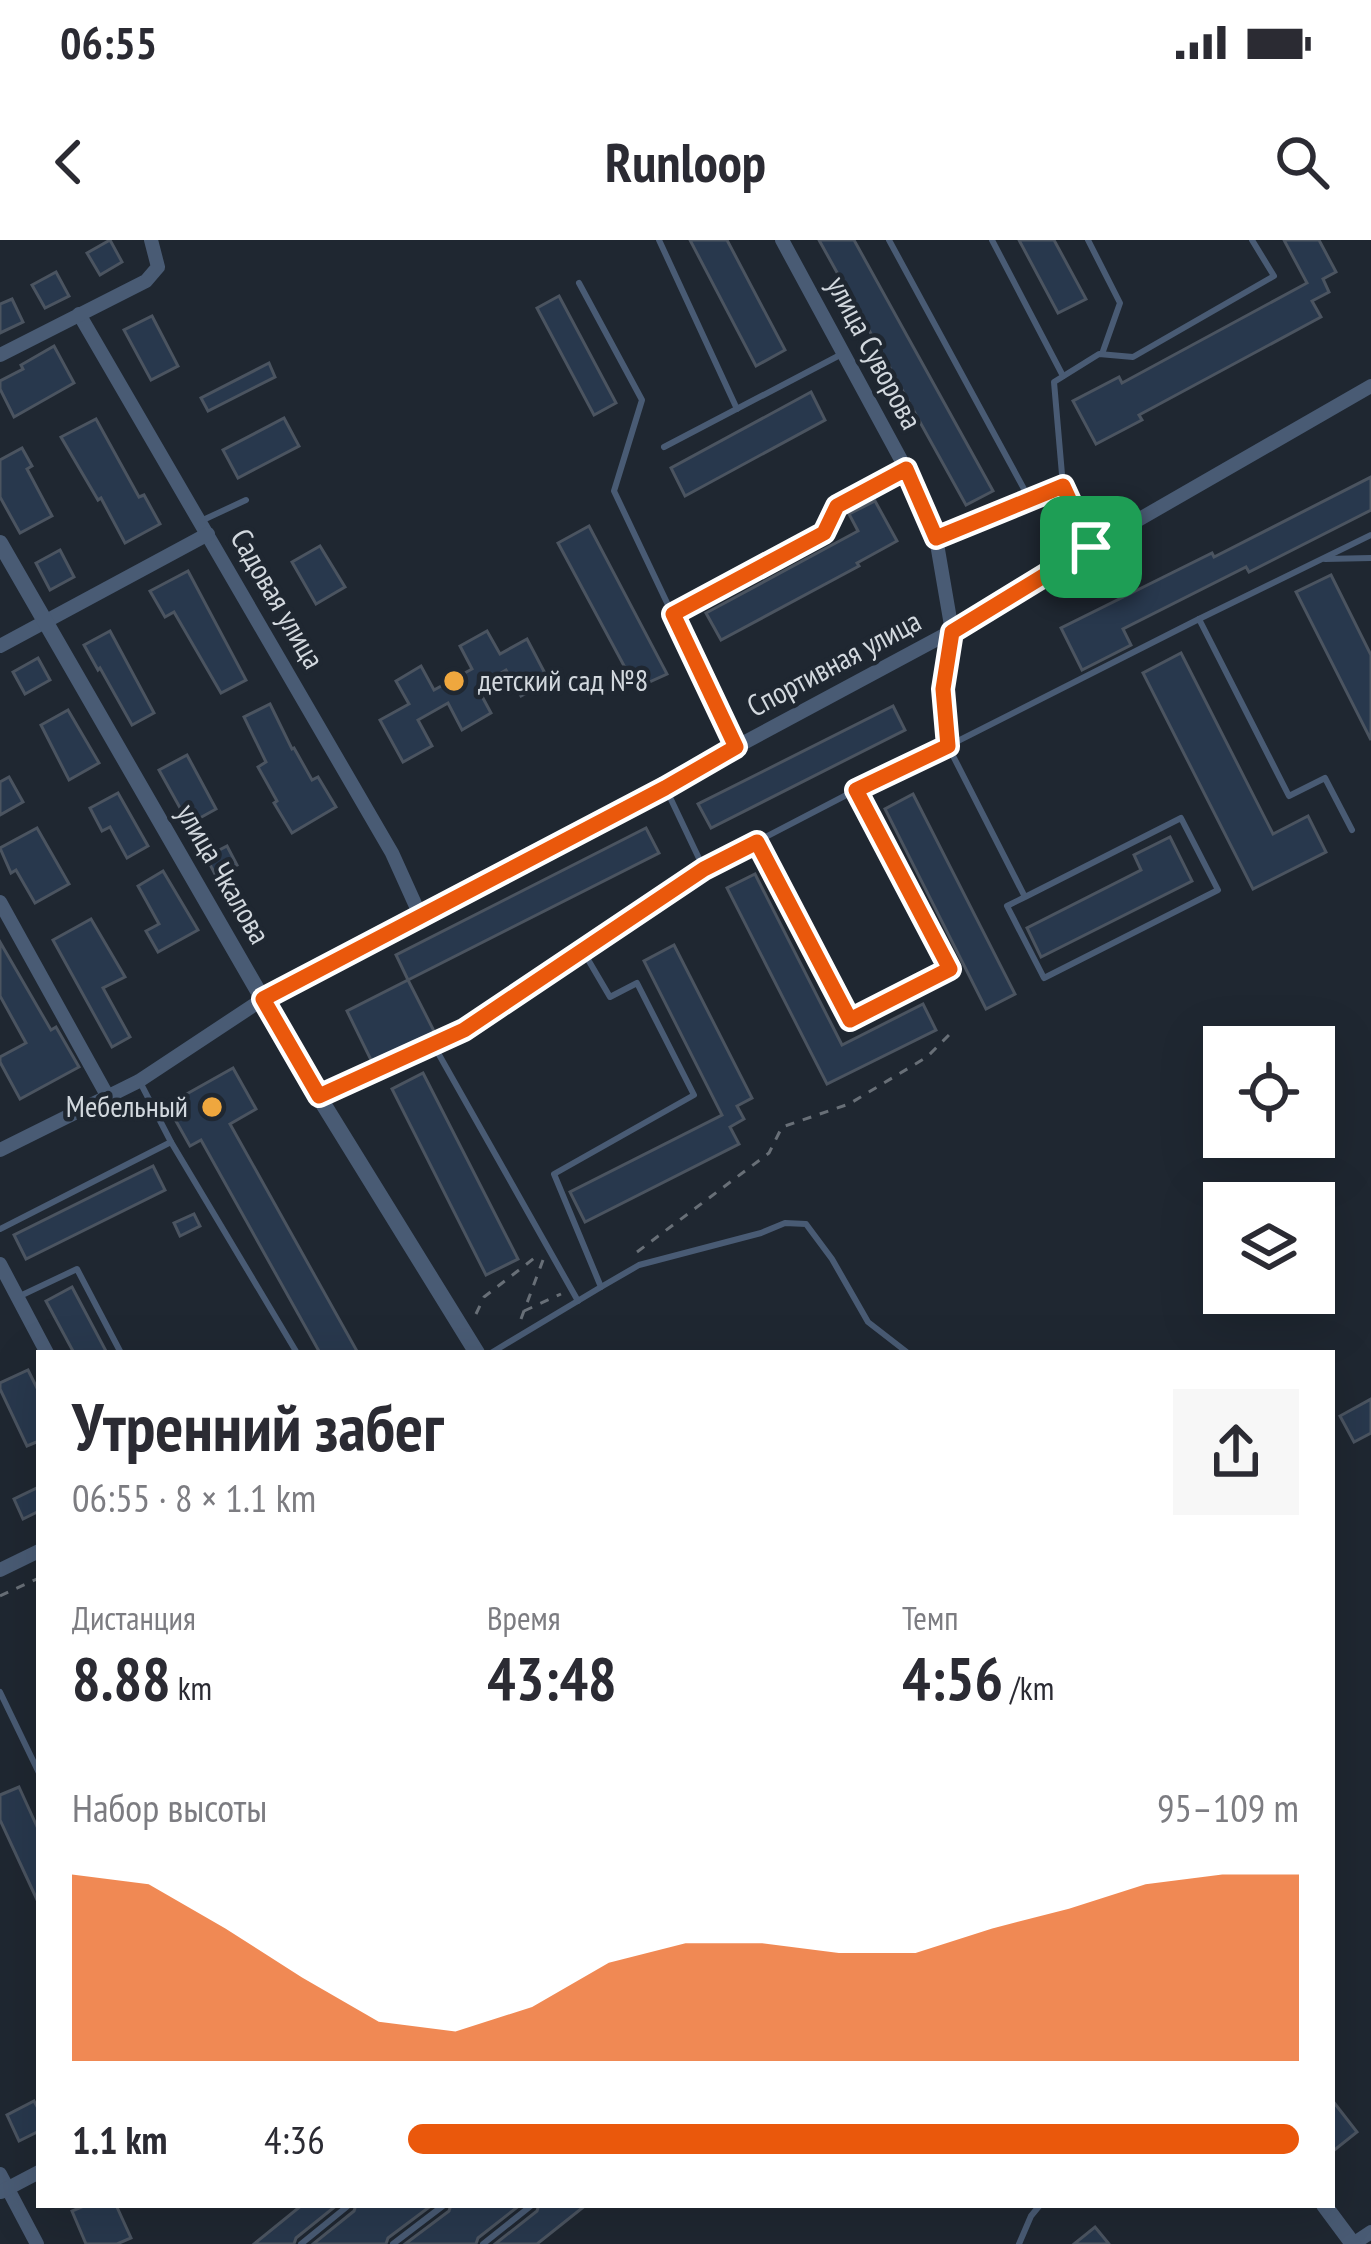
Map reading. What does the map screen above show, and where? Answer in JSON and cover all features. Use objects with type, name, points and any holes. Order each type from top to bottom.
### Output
[{"type":"street","points":[[0,355],[146,281],[158,267],[151,240]]},
{"type":"street","name":"улица Суворова","points":[[782,240],[906,469],[936,538],[952,632]]},
{"type":"street","name":"Садовая улица","points":[[79,314],[392,853],[420,915]]},
{"type":"street","name":"Спортивная улица","points":[[0,1150],[139,1081],[263,999],[952,632],[1371,386]]},
{"type":"street","points":[[0,646],[204,528]]},
{"type":"street","name":"улица Чкалова","points":[[0,543],[319,1096],[475,1350]]},
{"type":"street","points":[[0,902],[108,1096]]},
{"type":"street","points":[[0,1264],[45,1350]]},
{"type":"street","points":[[0,1570],[36,1552]]},
{"type":"street","points":[[0,2174],[4,2191],[37,2244]]},
{"type":"street","points":[[4,2191],[36,2174]]},
{"type":"street","points":[[1326,2208],[1353,2244],[1371,2232]]},
{"type":"lane","points":[[659,240],[737,409]]},
{"type":"lane","points":[[890,240],[1030,500]]},
{"type":"lane","points":[[992,240],[1063,376]]},
{"type":"lane","points":[[1088,240],[1120,302],[1102,354]]},
{"type":"lane","points":[[1091,547],[1063,486],[1054,382],[1102,354],[1133,357],[1274,276],[1252,240]]},
{"type":"lane","points":[[579,283],[642,400],[614,491],[736,747]]},
{"type":"lane","points":[[664,447],[843,353]]},
{"type":"lane","points":[[673,614],[824,533],[837,506],[906,469]]},
{"type":"lane","points":[[936,538],[1063,486]]},
{"type":"lane","points":[[204,528],[246,500]]},
{"type":"lane","points":[[319,1096],[464,1030],[704,869],[1371,535]]},
{"type":"lane","points":[[1322,560],[1371,558]]},
{"type":"lane","points":[[1199,619],[1289,796],[1325,778],[1352,830]]},
{"type":"lane","points":[[952,632],[943,689],[948,746],[1024,897]]},
{"type":"lane","points":[[665,788],[704,869]]},
{"type":"lane","points":[[757,842],[850,1020],[950,969],[856,790]]},
{"type":"lane","points":[[1181,818],[1218,890],[1044,978],[1007,906],[1024,897],[1181,818]]},
{"type":"lane","points":[[583,951],[610,997],[637,983],[694,1095],[554,1174],[601,1287]]},
{"type":"lane","points":[[433,1044],[578,1301]]},
{"type":"lane","points":[[139,1081],[295,1350]]},
{"type":"lane","points":[[0,1229],[171,1142]]},
{"type":"lane","points":[[496,1350],[639,1265],[785,1223],[806,1224],[832,1258],[868,1322],[904,1350]]},
{"type":"lane","points":[[17,1297],[77,1269],[120,1350]]},
{"type":"lane","points":[[0,1691],[36,1767]]},
{"type":"lane","points":[[301,2244],[346,2208]]},
{"type":"lane","points":[[393,2244],[440,2208]]},
{"type":"lane","points":[[483,2244],[528,2208]]},
{"type":"lane","points":[[1019,2244],[1038,2208]]},
{"type":"path","points":[[627,1259],[770,1153],[782,1127],[848,1104],[927,1058],[951,1033]]},
{"type":"path","points":[[514,1338],[548,1247]]},
{"type":"path","points":[[467,1336],[484,1297],[548,1247]]},
{"type":"path","points":[[524,1311],[572,1290]]},
{"type":"path","points":[[0,1596],[36,1579]]},
{"type":"building","points":[[110,240],[122,262],[100,275],[87,253]]},
{"type":"building","points":[[690,240],[727,240],[785,350],[756,366]]},
{"type":"building","points":[[819,240],[854,240],[993,491],[966,505]]},
{"type":"building","points":[[1019,240],[1054,240],[1086,299],[1058,313]]},
{"type":"building","points":[[1284,240],[1319,240],[1336,272],[1323,279],[1329,292],[1312,301],[1321,317],[1139,415],[1142,420],[1096,444],[1073,401],[1119,377],[1122,383],[1307,283]]},
{"type":"building","points":[[56,272],[69,296],[45,308],[32,285]]},
{"type":"building","points":[[559,296],[616,403],[594,415],[537,308]]},
{"type":"building","points":[[12,299],[23,322],[0,333],[0,304]]},
{"type":"building","points":[[152,316],[178,366],[151,380],[124,330]]},
{"type":"building","points":[[54,346],[74,383],[14,417],[0,381]]},
{"type":"building","points":[[269,363],[275,377],[208,411],[201,398]]},
{"type":"building","points":[[811,392],[825,420],[685,496],[671,468]]},
{"type":"building","points":[[284,418],[299,446],[238,478],[223,450]]},
{"type":"building","points":[[96,419],[139,497],[144,495],[160,524],[125,543],[61,437]]},
{"type":"building","points":[[22,448],[32,466],[27,469],[52,516],[20,533],[0,497],[0,460]]},
{"type":"building","points":[[1371,477],[1371,510],[1123,629],[1131,645],[1082,670],[1061,628]]},
{"type":"building","points":[[875,501],[897,541],[721,640],[706,613],[858,531],[849,514]]},
{"type":"building","points":[[589,526],[667,674],[636,688],[558,543]]},
{"type":"building","points":[[320,546],[345,587],[316,604],[292,562]]},
{"type":"building","points":[[60,550],[74,577],[50,590],[36,563]]},
{"type":"building","points":[[188,571],[246,680],[221,693],[174,612],[165,617],[150,591]]},
{"type":"building","points":[[1331,575],[1371,655],[1371,740],[1296,592]]},
{"type":"building","points":[[110,631],[154,713],[132,725],[84,645]]},
{"type":"building","points":[[487,631],[500,654],[527,639],[549,681],[521,696],[506,670],[477,687],[491,713],[462,730],[448,703],[418,720],[432,746],[403,762],[380,720],[409,704],[396,681],[421,666],[434,690],[472,669],[460,646]]},
{"type":"building","points":[[1181,653],[1273,834],[1308,816],[1326,852],[1253,889],[1143,673]]},
{"type":"building","points":[[38,658],[50,680],[25,694],[13,672]]},
{"type":"building","points":[[270,704],[292,749],[312,780],[318,777],[336,807],[292,833],[258,767],[266,762],[244,717]]},
{"type":"building","points":[[893,706],[905,730],[711,828],[698,804]]},
{"type":"building","points":[[68,710],[99,763],[69,780],[41,725]]},
{"type":"building","points":[[187,755],[216,809],[189,824],[159,770]]},
{"type":"building","points":[[9,777],[23,802],[0,815],[0,782]]},
{"type":"building","points":[[118,793],[148,846],[127,858],[110,827],[102,831],[90,808]]},
{"type":"building","points":[[913,794],[1015,994],[986,1009],[885,809]]},
{"type":"building","points":[[37,828],[69,884],[35,903],[16,870],[11,873],[0,848]]},
{"type":"building","points":[[646,828],[659,853],[408,980],[396,955]]},
{"type":"building","points":[[1170,837],[1192,881],[1041,957],[1027,928],[1141,870],[1134,855]]},
{"type":"building","points":[[227,846],[237,865],[216,876],[206,857]]},
{"type":"building","points":[[163,871],[198,930],[158,952],[146,931],[159,924],[138,886]]},
{"type":"building","points":[[755,874],[842,1045],[923,1004],[936,1030],[827,1084],[727,888]]},
{"type":"building","points":[[91,919],[125,977],[103,988],[130,1037],[112,1047],[53,940]]},
{"type":"building","points":[[0,942],[51,1030],[56,1027],[79,1067],[20,1099],[0,1062],[0,1057],[26,1043],[0,996]]},
{"type":"building","points":[[674,945],[752,1098],[737,1106],[744,1119],[730,1127],[739,1144],[585,1222],[570,1192],[722,1115],[644,961]]},
{"type":"building","points":[[408,980],[436,1035],[373,1064],[347,1011]]},
{"type":"building","points":[[233,1068],[256,1109],[230,1124],[356,1350],[318,1350],[201,1140],[190,1146],[167,1105]]},
{"type":"building","points":[[423,1073],[518,1259],[486,1275],[392,1089]]},
{"type":"building","points":[[153,1166],[165,1190],[26,1259],[14,1235]]},
{"type":"building","points":[[194,1214],[200,1226],[180,1236],[174,1223]]},
{"type":"building","points":[[72,1287],[105,1350],[72,1350],[46,1301]]},
{"type":"building","points":[[28,1370],[36,1386],[36,1442],[27,1446],[0,1383]]},
{"type":"building","points":[[1371,1399],[1371,1433],[1354,1442],[1340,1416]]},
{"type":"building","points":[[36,1488],[36,1512],[23,1519],[14,1499]]},
{"type":"building","points":[[19,1787],[36,1824],[36,1898],[0,1820],[0,1795]]},
{"type":"building","points":[[34,2101],[36,2132],[19,2141],[7,2115]]},
{"type":"building","points":[[1335,2104],[1357,2132],[1335,2150]]},
{"type":"building","points":[[117,2208],[131,2238],[117,2244],[86,2244],[72,2211]]},
{"type":"building","points":[[298,2208],[333,2208],[294,2244],[254,2244]]},
{"type":"building","points":[[428,2208],[386,2244],[313,2244],[354,2211]]},
{"type":"building","points":[[516,2208],[476,2244],[405,2244],[449,2211]]},
{"type":"building","points":[[582,2208],[537,2244],[495,2244],[537,2211]]},
{"type":"building","points":[[1095,2227],[1109,2244],[1074,2244]]},
{"type":"place","name":"детский сад №8","points":[[454,681]]},
{"type":"place","name":"Мебельный","points":[[212,1107]]},
{"type":"route","points":[[906,469],[936,538],[1063,486],[1091,547],[952,632],[943,689],[948,746],[856,790],[950,969],[850,1020],[757,842],[704,869],[464,1030],[319,1096],[263,999],[736,747],[673,614],[824,533],[837,506],[906,469]]}]
